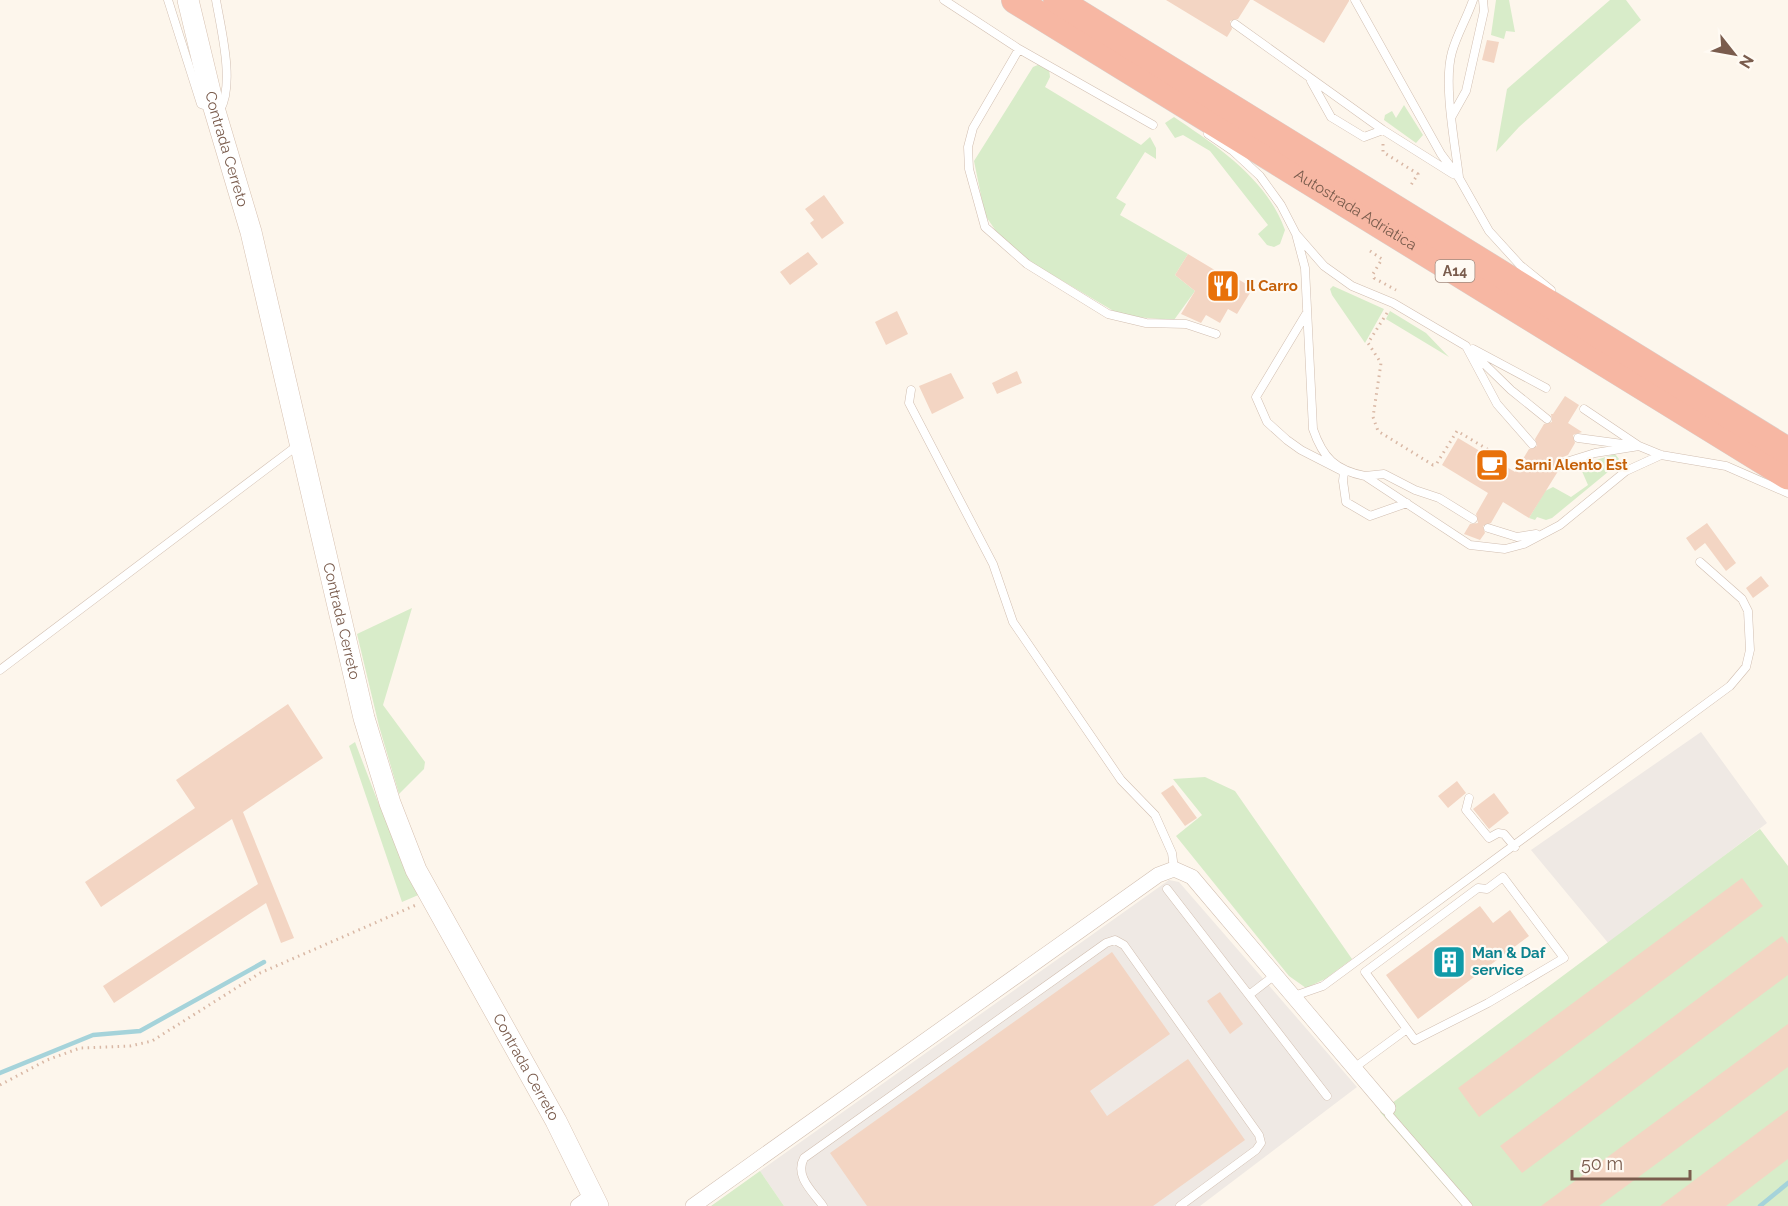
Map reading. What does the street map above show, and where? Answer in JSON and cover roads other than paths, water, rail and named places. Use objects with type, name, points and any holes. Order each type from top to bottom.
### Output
[{"type":"highway","name":"Autostrada Adriatica","points":[[1015,0],[1127,76],[1788,476]]},
{"type":"highway","name":"Autostrada Adriatica","points":[[1057,0],[1677,375],[1788,451]]},
{"type":"main road","name":"Contrada Cerreto","points":[[188,0],[215,112],[251,232],[302,442],[364,718],[390,803],[416,870],[556,1121],[590,1202]]},
{"type":"street","points":[[693,1206],[1158,875],[1174,869],[1192,877],[1388,1108]]},
{"type":"lane","points":[[168,0],[201,104],[215,112],[224,102],[226,63],[216,0]]},
{"type":"lane","points":[[944,0],[1019,49],[1153,125]]},
{"type":"lane","points":[[1355,0],[1442,154],[1460,178],[1489,231],[1505,251],[1530,274],[1562,298]]},
{"type":"lane","points":[[1460,178],[1452,116],[1451,52],[1473,0]]},
{"type":"lane","points":[[1452,116],[1466,91],[1484,11],[1483,0]]},
{"type":"lane","points":[[1235,24],[1383,130],[1460,178]]},
{"type":"lane","points":[[1019,49],[974,128],[968,147],[974,195],[985,227],[1027,264],[1108,314],[1146,323],[1186,324],[1216,334]]},
{"type":"lane","points":[[1309,78],[1330,117],[1364,137],[1383,130]]},
{"type":"lane","points":[[1202,130],[1233,151],[1260,176],[1281,205],[1296,234],[1305,268],[1313,429],[1320,449],[1344,471]]},
{"type":"lane","points":[[1296,234],[1324,266],[1343,280],[1393,303],[1466,346],[1546,388]]},
{"type":"lane","points":[[1307,313],[1256,397],[1267,422],[1301,450],[1344,471],[1365,476],[1470,545],[1486,549],[1505,549],[1524,544],[1560,525],[1626,471],[1661,455]]},
{"type":"lane","points":[[1466,346],[1511,390],[1547,419]]},
{"type":"lane","points":[[1466,346],[1497,404],[1532,444]]},
{"type":"lane","points":[[911,390],[909,403],[993,564],[1012,622],[1121,780],[1155,815],[1169,844],[1174,869]]},
{"type":"lane","points":[[1584,409],[1639,446],[1661,455],[1726,466],[1788,493]]},
{"type":"lane","points":[[1578,438],[1639,446]]},
{"type":"lane","points":[[0,670],[302,442]]},
{"type":"lane","points":[[1563,462],[1595,453],[1639,446]]},
{"type":"lane","points":[[1344,471],[1342,481],[1346,502],[1370,516],[1407,503]]},
{"type":"lane","points":[[1365,476],[1384,474],[1415,490],[1439,498],[1473,519]]},
{"type":"lane","points":[[1488,528],[1516,537],[1542,534]]},
{"type":"lane","points":[[1293,996],[1323,986],[1515,847],[1730,686],[1746,667],[1750,650],[1749,611],[1736,593],[1700,562]]},
{"type":"lane","points":[[1469,798],[1466,810],[1483,834],[1489,838],[1498,833],[1504,834],[1515,847]]},
{"type":"lane","points":[[1503,877],[1564,958],[1488,1003],[1415,1040],[1407,1029],[1365,972],[1479,888],[1487,890],[1503,877]]},
{"type":"lane","points":[[1167,889],[1327,1096]]},
{"type":"lane","points":[[823,1206],[800,1174],[800,1166],[804,1158],[1106,943],[1115,940],[1124,945],[1259,1135],[1261,1143],[1256,1150],[1180,1206]]},
{"type":"lane","points":[[1249,995],[1275,975]]},
{"type":"lane","points":[[1354,1068],[1407,1029]]},
{"type":"lane","points":[[1388,1108],[1389,1115],[1468,1206]]},
{"type":"waterway","points":[[0,1073],[93,1035],[140,1031],[264,962]]},
{"type":"waterway","points":[[1760,1206],[1788,1183]]},
{"type":"place","name":"Il Carro","points":[[1223,286]]},
{"type":"place","name":"Sarni Alento Est","points":[[1492,465]]},
{"type":"place","name":"Man & Daf service","points":[[1449,962]]}]
